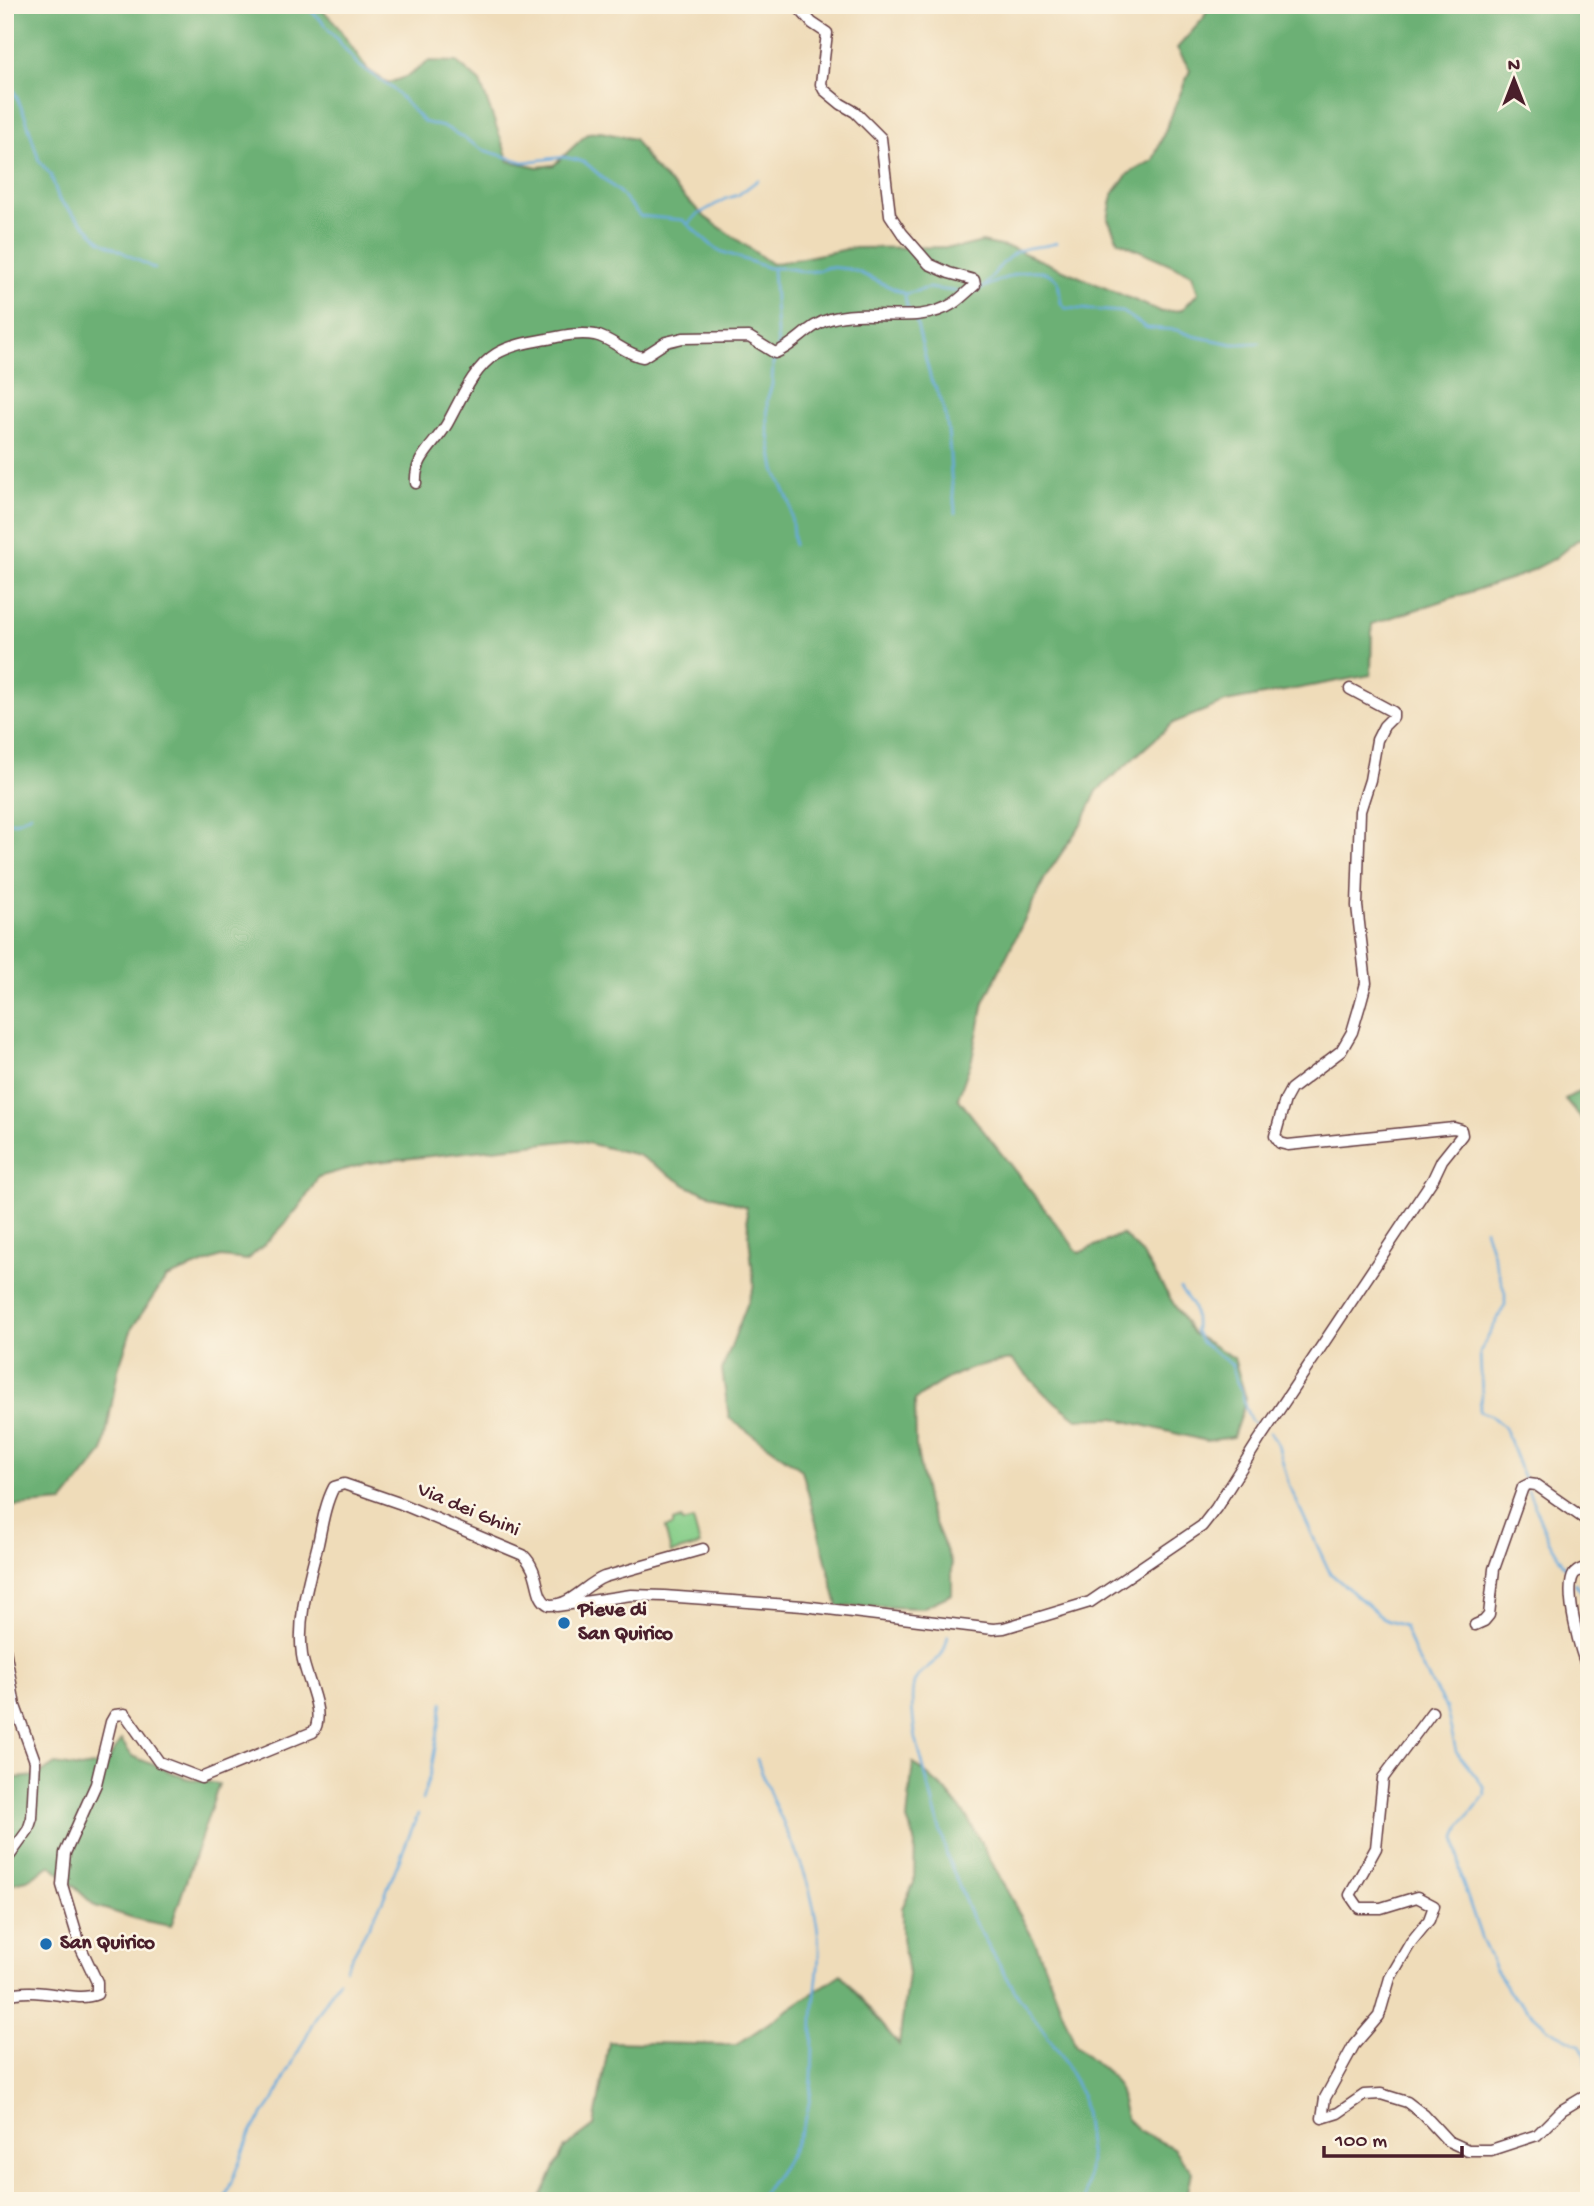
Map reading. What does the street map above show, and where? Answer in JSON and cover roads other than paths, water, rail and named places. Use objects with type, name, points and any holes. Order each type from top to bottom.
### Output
[{"type":"street","points":[[416,483],[415,471],[421,456],[442,433],[480,368],[496,354],[524,343],[572,334],[594,335],[609,340],[632,355],[643,357],[666,342],[683,338],[749,337],[775,352],[783,349],[813,325],[832,318],[927,314],[953,304],[975,285],[974,280],[929,264],[890,215],[881,138],[855,112],[824,90],[821,84],[827,33],[812,23],[796,5]]},
{"type":"street","points":[[557,1606],[631,1595],[664,1596],[790,1605],[1004,1628],[1090,1602],[1202,1526],[1433,1179],[1442,1160],[1462,1135],[1461,1129],[1454,1128],[1288,1145],[1280,1143],[1276,1136],[1291,1089],[1341,1051],[1352,1032],[1366,983],[1357,906],[1360,811],[1370,780],[1377,740],[1384,726],[1393,717],[1393,712],[1350,689]]},
{"type":"street","name":"Via dei Ghini","points":[[5,1996],[24,1990],[84,1996],[97,1994],[97,1982],[81,1948],[62,1885],[65,1853],[96,1784],[115,1715],[125,1714],[159,1762],[201,1778],[313,1732],[317,1727],[319,1713],[302,1656],[301,1628],[304,1602],[326,1507],[334,1487],[344,1484],[399,1503],[523,1556],[531,1563],[543,1602],[557,1606]]},
{"type":"street","points":[[1475,1625],[1489,1615],[1493,1569],[1523,1487],[1536,1485],[1589,1522]]},
{"type":"street","points":[[557,1606],[571,1600],[592,1581],[703,1549]]},
{"type":"street","points":[[1589,1567],[1574,1574],[1571,1595],[1580,1648],[1589,1672]]},
{"type":"street","points":[[5,1649],[15,1706],[35,1761],[32,1818],[28,1830],[5,1862]]},
{"type":"street","points":[[1432,1712],[1383,1778],[1377,1848],[1350,1895],[1359,1908],[1381,1908],[1417,1897],[1434,1906],[1429,1920],[1390,1978],[1379,2016],[1354,2045],[1325,2098],[1322,2118],[1338,2113],[1364,2095],[1381,2094],[1407,2102],[1424,2115],[1448,2141],[1468,2150],[1492,2150],[1537,2135],[1562,2110],[1583,2098],[1589,2102]]},
{"type":"waterway","points":[[304,5],[321,20],[358,65],[393,89],[424,122],[447,128],[483,150],[524,162],[563,157],[578,160],[587,164],[619,192],[640,216],[683,220],[717,250],[769,268],[805,272],[828,267],[849,269],[905,294],[928,288],[961,292]]},
{"type":"waterway","points":[[5,71],[26,118],[39,161],[51,175],[59,200],[101,241],[155,269]]},
{"type":"waterway","points":[[688,224],[697,215],[725,199],[738,195],[758,180]]},
{"type":"waterway","points":[[985,286],[1014,253],[1056,243]]},
{"type":"waterway","points":[[773,268],[778,349]]},
{"type":"waterway","points":[[975,291],[1017,274],[1039,271],[1058,281],[1061,303],[1065,308],[1123,312],[1147,328],[1177,330],[1233,344],[1260,343]]},
{"type":"waterway","points":[[905,296],[911,312]]},
{"type":"waterway","points":[[915,317],[931,380],[945,414],[955,513]]},
{"type":"waterway","points":[[777,355],[773,363],[772,385],[767,400],[768,429],[775,470],[790,503],[794,545]]},
{"type":"waterway","points":[[5,823],[18,821],[31,814]]},
{"type":"waterway","points":[[5,904],[10,904]]},
{"type":"waterway","points":[[1485,1229],[1505,1293],[1505,1305],[1480,1352],[1482,1395],[1479,1411],[1490,1415],[1504,1427],[1526,1484]]},
{"type":"waterway","points":[[1180,1289],[1193,1308],[1195,1331],[1201,1342],[1232,1365],[1251,1421],[1259,1426]]},
{"type":"waterway","points":[[1270,1432],[1278,1445],[1289,1485],[1330,1573],[1385,1620],[1404,1626],[1416,1657],[1446,1708],[1456,1751],[1484,1787],[1485,1795],[1460,1827],[1456,1837],[1461,1878],[1482,1940],[1512,1995],[1549,2029],[1580,2045],[1586,2056],[1589,2082]]},
{"type":"waterway","points":[[1528,1490],[1548,1539],[1570,1575]]},
{"type":"waterway","points":[[1575,1583],[1589,1602]]},
{"type":"waterway","points":[[948,1636],[943,1653],[921,1673],[914,1684],[912,1708],[916,1739],[947,1856],[971,1916],[1017,1994],[1061,2055],[1082,2095],[1090,2160],[1085,2201]]},
{"type":"waterway","points":[[422,1800],[431,1771],[443,1703]]},
{"type":"waterway","points":[[5,1744],[12,1755],[5,1759]]},
{"type":"waterway","points":[[756,2201],[791,2153],[805,2120],[812,2083],[813,2019],[819,1950],[815,1914],[805,1875],[757,1759]]},
{"type":"waterway","points":[[345,1969],[382,1902],[418,1814]]},
{"type":"waterway","points":[[224,2201],[251,2132],[273,2101],[316,2017],[339,1980]]},
{"type":"place","name":"Pieve di San Quirico","points":[[564,1623]]},
{"type":"place","name":"San Quirico","points":[[46,1944]]}]
